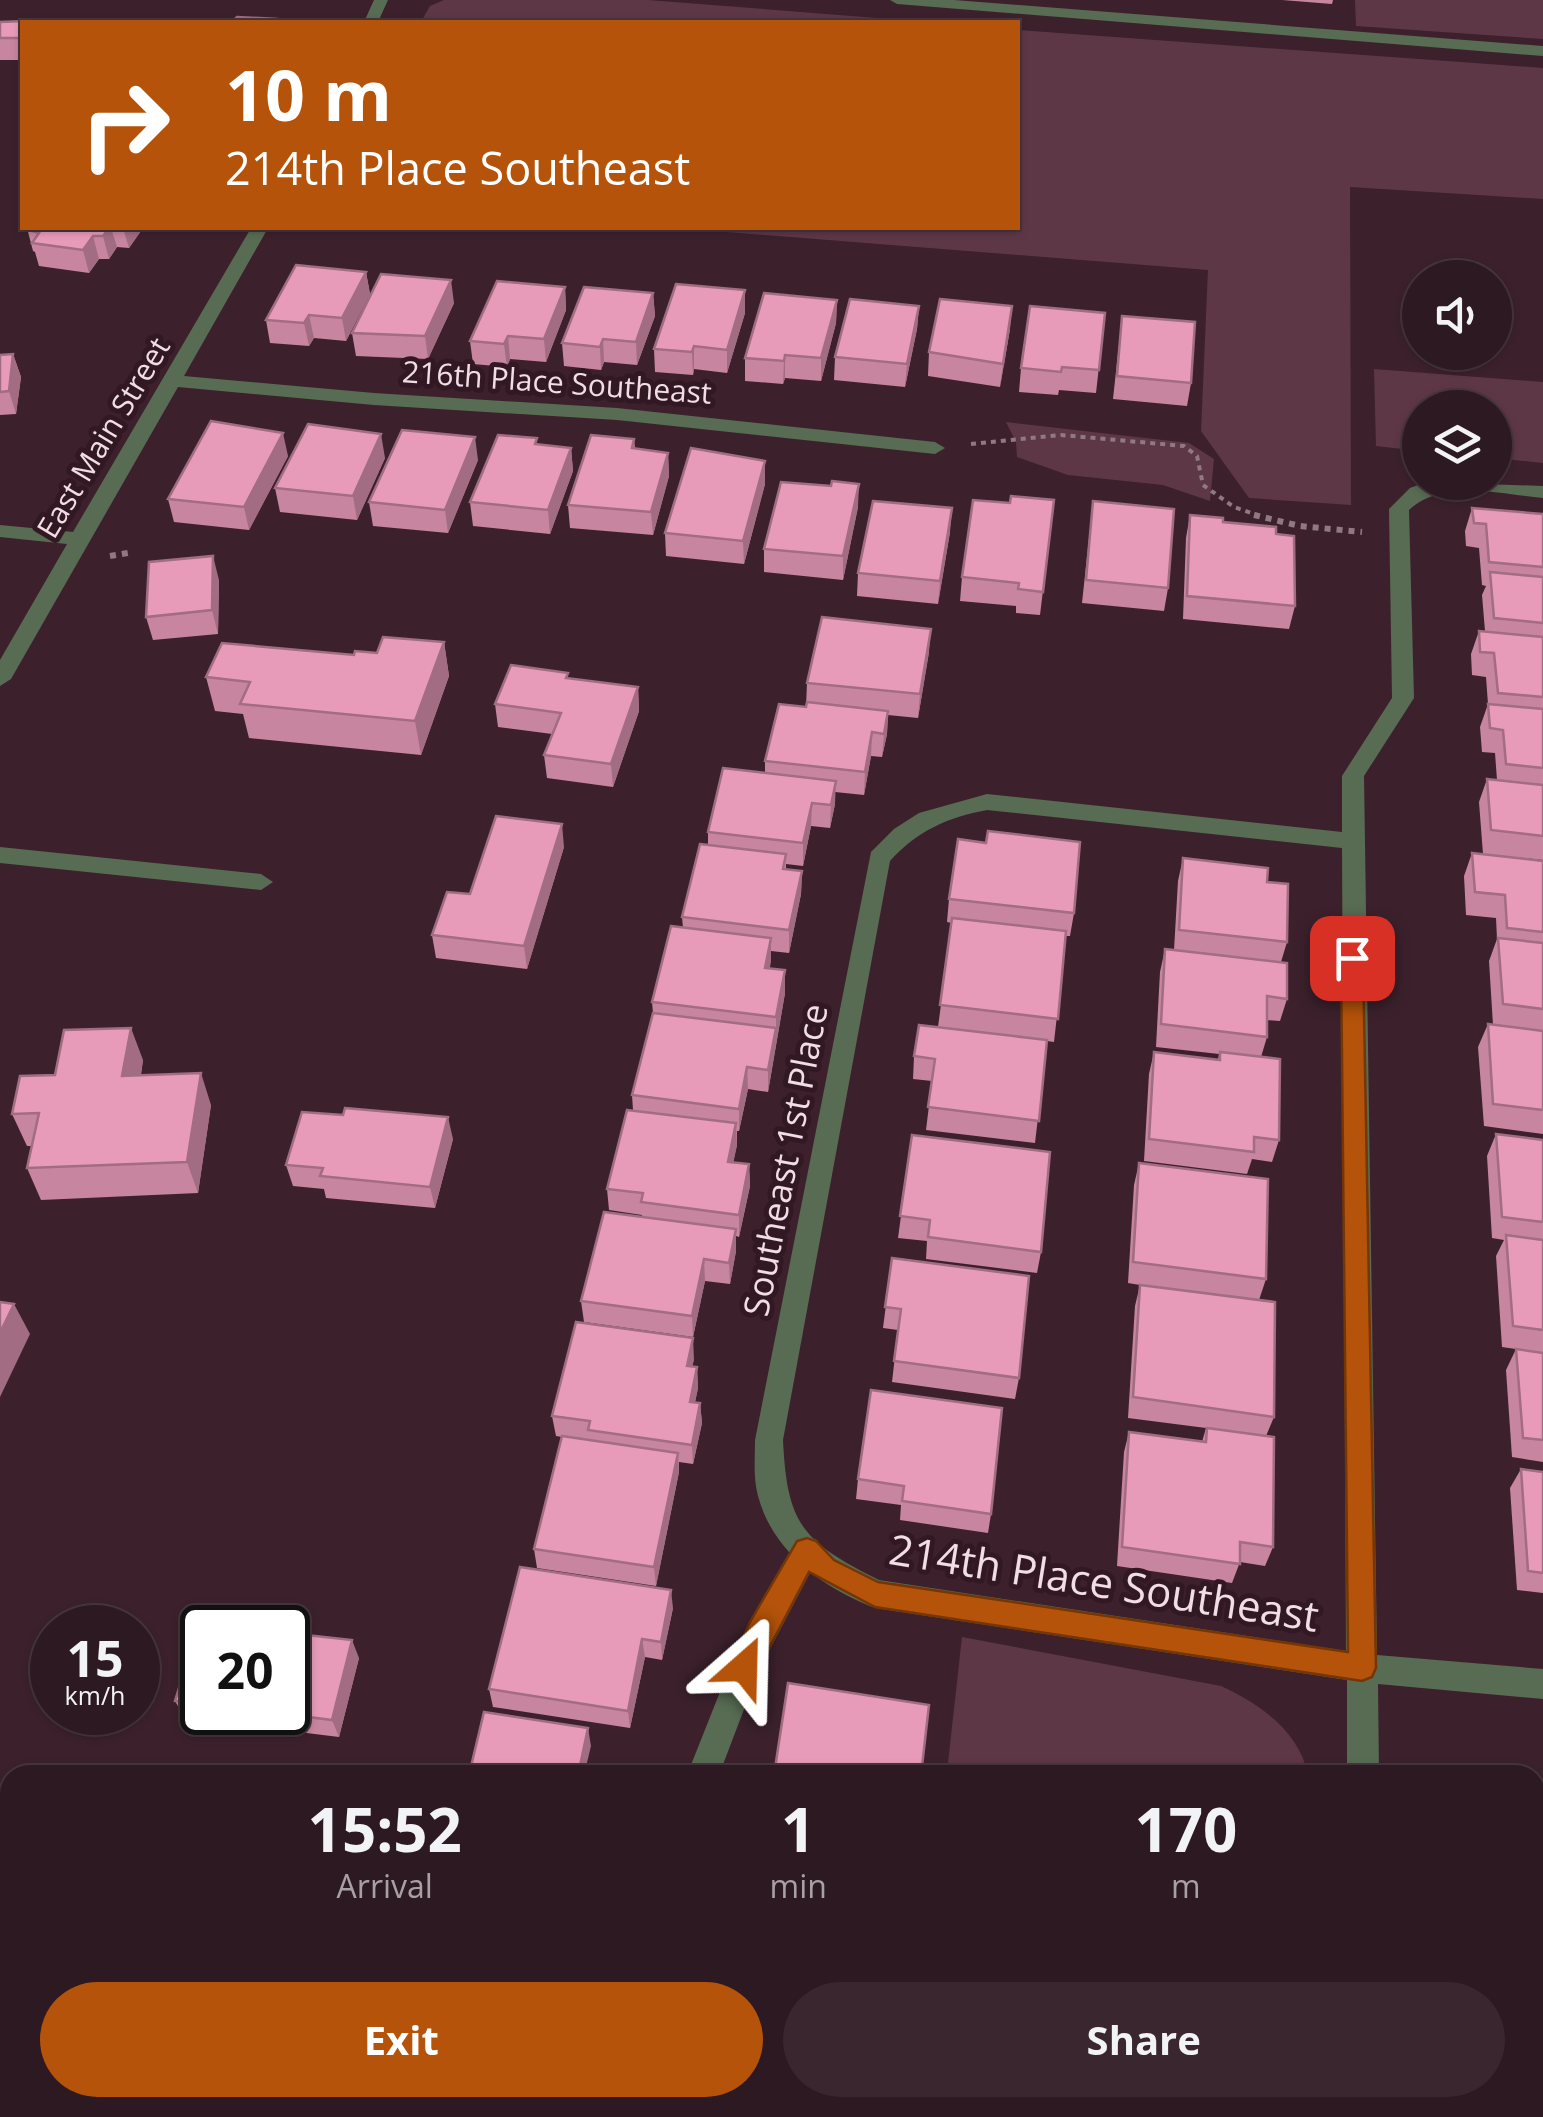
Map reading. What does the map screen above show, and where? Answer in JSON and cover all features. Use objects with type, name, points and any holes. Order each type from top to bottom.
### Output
[{"type":"street","points":[[897,0],[1543,51]]},
{"type":"street","name":"East Main Street","points":[[0,679],[258,230]]},
{"type":"street","name":"216th Place Southeast","points":[[174,380],[374,399],[617,414],[935,448]]},
{"type":"street","points":[[1363,1765],[1352,776],[1403,698],[1399,509],[1417,492],[1441,484],[1543,492]]},
{"type":"street","points":[[0,532],[77,540]]},
{"type":"street","name":"Southeast 1st Place","points":[[798,1541],[772,1495],[769,1440],[878,858],[897,836],[923,819],[955,807],[987,802],[1351,841]]},
{"type":"street","points":[[0,855],[261,882]]},
{"type":"street","points":[[706,1765],[798,1541]]},
{"type":"street","name":"214th Place Southeast","points":[[798,1541],[824,1568],[875,1594],[1362,1668],[1543,1684]]},
{"type":"path","points":[[935,448],[1062,435],[1184,446],[1198,456],[1203,485],[1232,506],[1305,527],[1370,530]]},
{"type":"shaded area","points":[[444,0],[648,0],[903,20],[422,20],[430,6]]},
{"type":"shaded area","points":[[1355,0],[1543,0],[1543,39],[1356,26]]},
{"type":"shaded area","points":[[1020,30],[1543,68],[1543,199],[1350,187],[1351,505],[1249,498],[1201,431],[1208,270],[701,230],[1020,230]]},
{"type":"shaded area","points":[[1374,369],[1543,382],[1543,463],[1512,460],[1512,390],[1402,390],[1402,449],[1376,446]]},
{"type":"shaded area","points":[[1006,422],[1189,443],[1214,459],[1210,501],[1163,485],[1068,475],[1017,457],[1016,442]]},
{"type":"shaded area","points":[[962,1637],[1221,1686],[1276,1721],[1296,1745],[1305,1765],[955,1765],[948,1763]]},
{"type":"building","points":[[237,17],[276,19],[275,20],[234,20]]},
{"type":"building","points":[[20,21],[20,38],[0,38],[0,22]]},
{"type":"building","points":[[29,230],[108,230],[103,236],[93,236],[83,250],[32,243],[39,233]]},
{"type":"building","points":[[296,265],[366,272],[342,318],[309,315],[304,323],[266,320]]},
{"type":"building","points":[[381,274],[451,280],[425,336],[352,333]]},
{"type":"building","points":[[497,281],[565,287],[544,339],[508,336],[504,344],[470,341]]},
{"type":"building","points":[[676,284],[745,290],[727,350],[694,346],[692,352],[654,349]]},
{"type":"building","points":[[584,287],[653,293],[636,342],[603,339],[600,347],[562,343]]},
{"type":"building","points":[[764,293],[837,300],[821,358],[745,358]]},
{"type":"building","points":[[850,299],[919,306],[907,364],[835,357]]},
{"type":"building","points":[[940,299],[1012,306],[1003,364],[929,352]]},
{"type":"building","points":[[1030,306],[1105,313],[1099,370],[1021,368]]},
{"type":"building","points":[[1122,316],[1195,322],[1191,383],[1117,376]]},
{"type":"building","points":[[13,354],[9,391],[0,392],[0,355]]},
{"type":"building","points":[[211,421],[283,433],[244,507],[168,499]]},
{"type":"building","points":[[308,424],[381,434],[353,496],[275,488]]},
{"type":"building","points":[[402,430],[475,437],[445,510],[369,502]]},
{"type":"building","points":[[498,435],[537,438],[535,444],[571,448],[548,510],[470,502]]},
{"type":"building","points":[[591,435],[634,439],[632,448],[668,453],[651,512],[568,505]]},
{"type":"building","points":[[691,448],[765,461],[743,541],[665,533]]},
{"type":"building","points":[[832,481],[859,484],[843,556],[764,549],[781,482],[831,486]]},
{"type":"building","points":[[1011,496],[1054,500],[1043,592],[1018,589],[1019,583],[962,577],[973,500],[1010,503]]},
{"type":"building","points":[[873,501],[952,508],[940,581],[858,573]]},
{"type":"building","points":[[1093,501],[1174,509],[1168,588],[1086,580]]},
{"type":"building","points":[[1472,508],[1543,514],[1543,567],[1489,562],[1486,524],[1474,523]]},
{"type":"building","points":[[1190,515],[1276,527],[1276,534],[1294,536],[1295,606],[1187,596]]},
{"type":"building","points":[[213,556],[212,610],[146,617],[149,562]]},
{"type":"building","points":[[1490,572],[1543,577],[1543,623],[1494,618]]},
{"type":"building","points":[[822,617],[931,629],[920,694],[807,683]]},
{"type":"building","points":[[1479,631],[1543,637],[1543,697],[1498,693],[1494,653],[1480,652]]},
{"type":"building","points":[[383,637],[444,642],[415,721],[240,704],[250,682],[206,677],[222,643],[354,655],[355,651],[377,653]]},
{"type":"building","points":[[511,665],[568,673],[566,678],[638,687],[611,764],[544,755],[561,713],[495,704]]},
{"type":"building","points":[[807,702],[888,711],[884,734],[872,732],[865,772],[765,761],[779,704],[806,707]]},
{"type":"building","points":[[1488,704],[1543,709],[1543,768],[1506,764],[1503,730],[1490,728]]},
{"type":"building","points":[[723,768],[836,781],[831,805],[812,803],[803,843],[708,832]]},
{"type":"building","points":[[1487,779],[1543,785],[1543,836],[1491,830]]},
{"type":"building","points":[[496,816],[562,824],[524,946],[432,935],[447,892],[470,894]]},
{"type":"building","points":[[988,831],[1080,842],[1074,913],[949,899],[958,839],[986,843]]},
{"type":"building","points":[[700,844],[786,854],[783,869],[802,871],[789,930],[682,917]]},
{"type":"building","points":[[1472,853],[1543,861],[1543,932],[1507,928],[1505,895],[1475,892]]},
{"type":"building","points":[[1183,858],[1268,868],[1267,882],[1288,884],[1287,942],[1179,930]]},
{"type":"building","points":[[952,918],[1066,931],[1058,1019],[940,1005]]},
{"type":"building","points":[[671,926],[771,938],[765,968],[785,970],[776,1017],[652,1002]]},
{"type":"building","points":[[1498,938],[1543,943],[1543,1009],[1503,1004]]},
{"type":"building","points":[[1165,949],[1287,963],[1287,999],[1267,996],[1267,1037],[1161,1024]]},
{"type":"building","points":[[653,1013],[776,1028],[768,1070],[747,1067],[739,1109],[632,1095]]},
{"type":"building","points":[[1488,1024],[1543,1031],[1543,1110],[1493,1104]]},
{"type":"building","points":[[919,1025],[1047,1040],[1039,1121],[928,1107],[935,1059],[914,1056]]},
{"type":"building","points":[[131,1028],[122,1076],[201,1073],[187,1162],[27,1168],[39,1113],[12,1114],[20,1076],[55,1075],[64,1030]]},
{"type":"building","points":[[1154,1052],[1220,1060],[1220,1052],[1280,1059],[1279,1140],[1254,1137],[1254,1152],[1149,1139]]},
{"type":"building","points":[[345,1108],[448,1117],[430,1187],[320,1176],[323,1168],[286,1165],[302,1112],[343,1115]]},
{"type":"building","points":[[627,1110],[736,1123],[728,1162],[749,1164],[739,1215],[641,1202],[643,1193],[607,1189]]},
{"type":"building","points":[[1496,1134],[1543,1140],[1543,1222],[1502,1217]]},
{"type":"building","points":[[912,1135],[1050,1152],[1041,1252],[928,1237],[930,1220],[900,1216]]},
{"type":"building","points":[[1139,1163],[1268,1179],[1266,1279],[1133,1262]]},
{"type":"building","points":[[604,1212],[736,1229],[729,1263],[704,1259],[692,1316],[581,1301]]},
{"type":"building","points":[[1506,1235],[1543,1240],[1543,1330],[1513,1326]]},
{"type":"building","points":[[892,1258],[1029,1276],[1019,1378],[894,1361],[901,1309],[885,1307]]},
{"type":"building","points":[[1140,1285],[1275,1302],[1274,1417],[1133,1397]]},
{"type":"building","points":[[0,1302],[14,1304],[0,1333]]},
{"type":"building","points":[[576,1322],[693,1338],[687,1366],[697,1367],[690,1402],[700,1403],[692,1445],[588,1430],[590,1421],[552,1416]]},
{"type":"building","points":[[1516,1349],[1543,1353],[1543,1440],[1523,1438]]},
{"type":"building","points":[[871,1390],[1002,1408],[991,1514],[902,1501],[904,1486],[858,1479]]},
{"type":"building","points":[[1207,1428],[1274,1437],[1273,1547],[1240,1542],[1240,1564],[1122,1547],[1129,1432],[1206,1442]]},
{"type":"building","points":[[562,1436],[678,1453],[654,1567],[534,1549]]},
{"type":"building","points":[[1521,1469],[1543,1472],[1543,1573],[1528,1571]]},
{"type":"building","points":[[520,1567],[671,1590],[661,1642],[642,1639],[628,1711],[489,1689]]},
{"type":"building","points":[[310,1635],[352,1640],[332,1720],[310,1717]]},
{"type":"building","points":[[788,1683],[929,1705],[922,1765],[776,1765]]},
{"type":"building","points":[[484,1712],[588,1728],[580,1765],[471,1765]]},
{"type":"route","points":[[744,1667],[807,1550],[824,1568],[875,1594],[1362,1668],[1352,958]]}]
